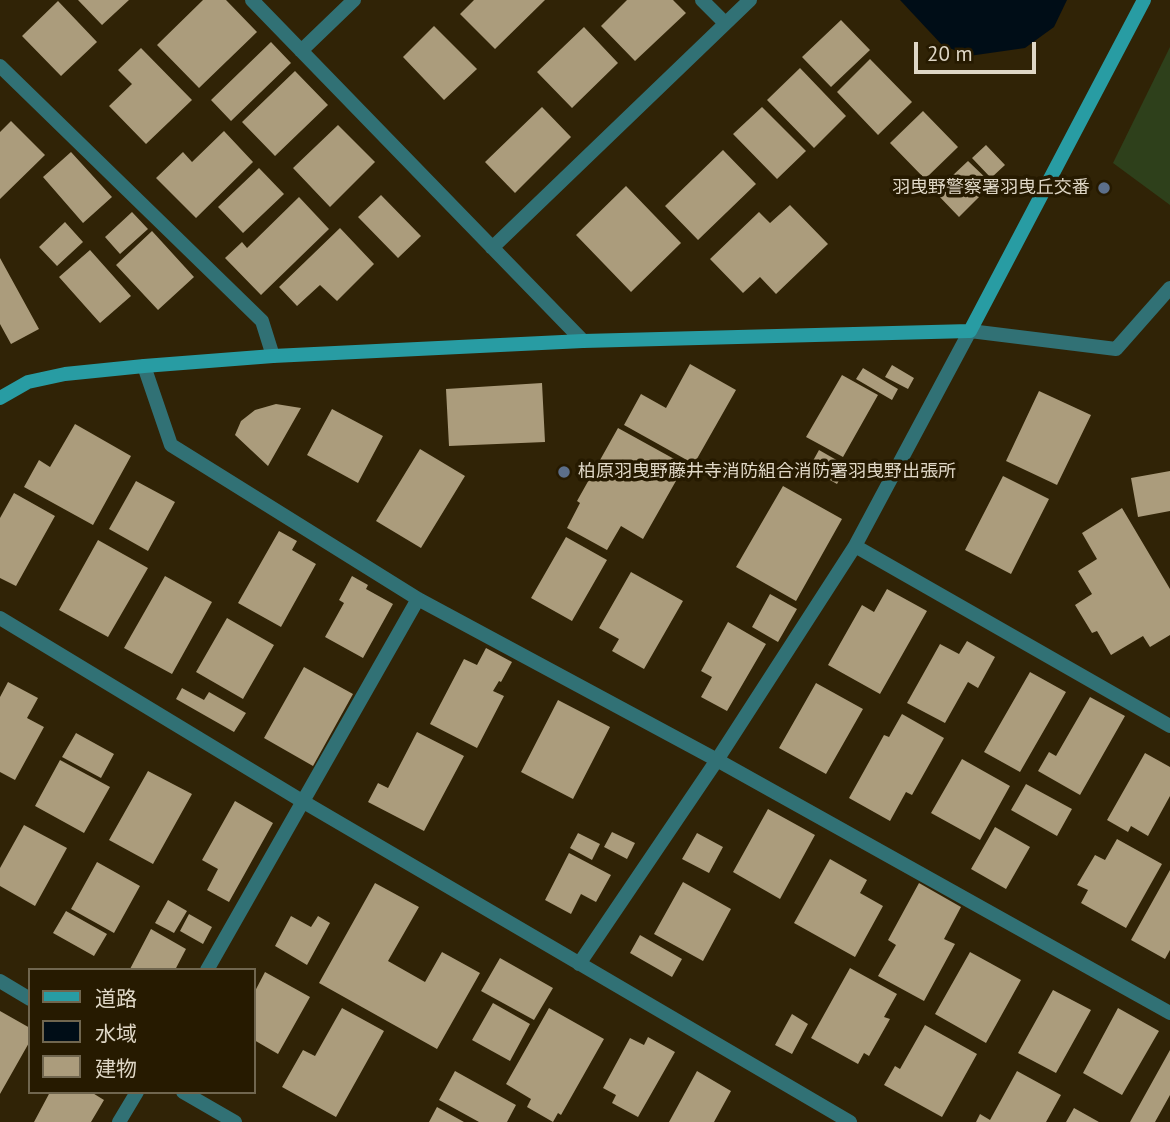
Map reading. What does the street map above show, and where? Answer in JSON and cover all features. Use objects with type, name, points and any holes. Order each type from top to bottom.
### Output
[{"type":"street","points":[[252,0],[583,341]]},
{"type":"street","points":[[302,51],[354,0]]},
{"type":"street","points":[[702,0],[725,23]]},
{"type":"street","points":[[492,248],[750,0]]},
{"type":"street","points":[[579,964],[717,760],[855,546],[1144,0]]},
{"type":"street","points":[[0,66],[262,321],[273,356]]},
{"type":"street","points":[[0,398],[28,382],[65,374],[144,366],[273,356],[583,341],[970,331],[1116,349],[1170,288]]},
{"type":"street","points":[[144,366],[171,446],[418,598],[717,760],[1170,1013]]},
{"type":"street","points":[[855,546],[1170,726]]},
{"type":"street","points":[[208,968],[418,598]]},
{"type":"street","points":[[0,618],[302,801],[850,1122]]},
{"type":"street","points":[[0,981],[28,998]]},
{"type":"street","points":[[119,1122],[136,1094]]},
{"type":"street","points":[[186,1094],[235,1122]]},
{"type":"green space","points":[[1170,47],[1170,205],[1113,163]]},
{"type":"water","points":[[900,0],[1067,0],[1054,27],[1025,48],[969,56],[942,45]]},
{"type":"building","points":[[78,0],[129,0],[102,25]]},
{"type":"building","points":[[203,0],[226,0],[257,32],[199,88],[157,45]]},
{"type":"building","points":[[474,0],[545,0],[495,49],[460,14]]},
{"type":"building","points":[[627,0],[673,0],[686,13],[635,61],[601,26]]},
{"type":"building","points":[[58,1],[97,42],[61,76],[22,36]]},
{"type":"building","points":[[841,20],[870,50],[831,87],[802,57]]},
{"type":"building","points":[[434,26],[477,69],[444,100],[403,57]]},
{"type":"building","points":[[584,27],[618,63],[572,108],[537,72]]},
{"type":"building","points":[[271,42],[291,63],[231,121],[211,100]]},
{"type":"building","points":[[141,48],[192,100],[146,144],[109,106],[132,84],[118,70]]},
{"type":"building","points":[[870,59],[912,102],[878,135],[837,92]]},
{"type":"building","points":[[800,68],[846,116],[814,148],[767,100]]},
{"type":"building","points":[[295,71],[328,105],[275,156],[242,122]]},
{"type":"building","points":[[542,107],[571,137],[515,193],[485,162]]},
{"type":"building","points":[[762,107],[806,151],[777,179],[733,134]]},
{"type":"building","points":[[923,111],[958,147],[925,179],[890,143]]},
{"type":"building","points":[[11,121],[45,155],[0,199],[0,132]]},
{"type":"building","points":[[338,125],[375,162],[330,207],[293,168]]},
{"type":"building","points":[[224,131],[253,162],[196,218],[156,178],[183,152],[192,162]]},
{"type":"building","points":[[986,145],[1005,165],[991,178],[972,158]]},
{"type":"building","points":[[723,150],[756,184],[698,240],[665,206]]},
{"type":"building","points":[[71,152],[112,197],[83,223],[43,177]]},
{"type":"building","points":[[968,161],[992,184],[959,217],[935,192]]},
{"type":"building","points":[[259,168],[284,194],[243,233],[218,207]]},
{"type":"building","points":[[626,186],[681,243],[631,292],[576,235]]},
{"type":"building","points":[[381,195],[421,236],[398,258],[358,217]]},
{"type":"building","points":[[299,197],[329,229],[261,295],[225,258],[242,242],[247,248]]},
{"type":"building","points":[[790,205],[828,244],[776,294],[760,277],[743,293],[710,259],[759,212],[770,223]]},
{"type":"building","points":[[132,212],[148,229],[120,254],[105,237]]},
{"type":"building","points":[[65,222],[83,242],[57,266],[39,247]]},
{"type":"building","points":[[340,228],[374,264],[337,301],[320,285],[297,306],[279,287]]},
{"type":"building","points":[[152,231],[194,277],[158,310],[116,265]]},
{"type":"building","points":[[90,250],[131,296],[100,323],[59,277]]},
{"type":"building","points":[[0,258],[39,329],[11,344],[0,324]]},
{"type":"building","points":[[690,364],[736,390],[694,464],[624,425],[641,394],[666,408]]},
{"type":"building","points":[[892,365],[914,378],[908,389],[885,377]]},
{"type":"building","points":[[863,368],[898,389],[892,400],[856,379]]},
{"type":"building","points":[[842,375],[878,395],[843,457],[806,437]]},
{"type":"building","points":[[542,383],[545,442],[449,446],[446,389]]},
{"type":"building","points":[[1039,391],[1091,415],[1057,485],[1006,461]]},
{"type":"building","points":[[276,404],[301,408],[268,466],[235,435],[241,421],[255,410]]},
{"type":"building","points":[[332,409],[383,436],[358,483],[307,455]]},
{"type":"building","points":[[75,424],[131,456],[93,525],[24,487],[39,460],[50,467]]},
{"type":"building","points":[[618,428],[685,465],[643,539],[621,526],[607,550],[567,528],[580,503],[577,501]]},
{"type":"building","points":[[420,449],[465,476],[421,548],[376,521]]},
{"type":"building","points":[[819,450],[847,466],[837,484],[809,468]]},
{"type":"building","points":[[1170,471],[1170,511],[1138,517],[1131,478]]},
{"type":"building","points":[[1003,476],[1049,499],[1011,574],[965,550]]},
{"type":"building","points":[[136,481],[175,502],[148,551],[109,529]]},
{"type":"building","points":[[783,486],[842,519],[796,601],[736,567]]},
{"type":"building","points":[[14,493],[55,516],[16,586],[0,578],[0,518]]},
{"type":"building","points":[[1122,508],[1170,589],[1170,635],[1150,647],[1143,636],[1111,655],[1097,631],[1092,633],[1075,605],[1092,594],[1078,571],[1097,559],[1082,533]]},
{"type":"building","points":[[279,531],[297,541],[292,550],[316,564],[281,627],[238,603]]},
{"type":"building","points":[[566,537],[607,560],[572,621],[531,598]]},
{"type":"building","points":[[98,540],[148,568],[108,637],[59,610]]},
{"type":"building","points":[[631,572],[683,601],[644,669],[612,651],[619,639],[599,628]]},
{"type":"building","points":[[165,576],[212,602],[172,674],[124,648]]},
{"type":"building","points":[[352,576],[368,585],[366,589],[393,604],[363,658],[325,637],[344,603],[339,600]]},
{"type":"building","points":[[887,589],[927,611],[880,694],[828,665],[862,605],[874,612]]},
{"type":"building","points":[[770,594],[797,609],[778,642],[752,627]]},
{"type":"building","points":[[227,618],[274,645],[243,699],[196,672]]},
{"type":"building","points":[[728,622],[766,644],[727,711],[701,697],[712,677],[701,671]]},
{"type":"building","points":[[967,641],[995,657],[978,688],[968,682],[945,723],[907,703],[940,644],[959,654]]},
{"type":"building","points":[[486,648],[512,662],[493,691],[504,696],[477,748],[430,724],[464,659],[477,665]]},
{"type":"building","points":[[304,667],[353,694],[313,766],[264,738]]},
{"type":"building","points":[[1030,672],[1066,692],[1020,772],[984,752]]},
{"type":"building","points":[[8,682],[38,698],[27,718],[44,727],[15,780],[0,772],[0,697]]},
{"type":"building","points":[[816,683],[863,709],[826,774],[779,748]]},
{"type":"building","points":[[182,688],[204,700],[209,692],[246,713],[234,732],[176,699]]},
{"type":"building","points":[[1090,697],[1125,716],[1080,795],[1038,771],[1049,752],[1056,756]]},
{"type":"building","points":[[558,700],[610,727],[573,799],[521,772]]},
{"type":"building","points":[[902,714],[944,738],[912,795],[906,792],[890,821],[849,798],[884,735],[889,737]]},
{"type":"building","points":[[417,732],[464,756],[424,831],[368,802],[378,783],[388,788]]},
{"type":"building","points":[[76,733],[114,754],[101,778],[62,757]]},
{"type":"building","points":[[1145,753],[1170,767],[1170,796],[1148,836],[1131,826],[1128,832],[1107,820]]},
{"type":"building","points":[[962,759],[1010,786],[980,840],[931,813]]},
{"type":"building","points":[[60,760],[110,787],[84,833],[35,806]]},
{"type":"building","points":[[148,771],[192,794],[153,864],[109,840]]},
{"type":"building","points":[[1026,784],[1072,809],[1057,836],[1011,810]]},
{"type":"building","points":[[235,801],[273,823],[229,902],[207,890],[218,869],[202,860]]},
{"type":"building","points":[[768,809],[815,835],[780,899],[733,872]]},
{"type":"building","points":[[24,825],[67,848],[35,906],[0,886],[0,868]]},
{"type":"building","points":[[995,827],[1030,847],[1006,889],[971,869]]},
{"type":"building","points":[[612,832],[635,843],[627,859],[604,847]]},
{"type":"building","points":[[578,833],[600,844],[592,860],[570,848]]},
{"type":"building","points":[[697,833],[723,847],[709,873],[682,859]]},
{"type":"building","points":[[1117,839],[1162,864],[1126,928],[1081,903],[1088,890],[1077,885],[1095,855],[1105,860]]},
{"type":"building","points":[[569,853],[611,875],[596,902],[581,894],[571,914],[545,900]]},
{"type":"building","points":[[830,859],[867,880],[860,893],[883,906],[855,957],[794,923]]},
{"type":"building","points":[[97,862],[140,886],[114,933],[71,909]]},
{"type":"building","points":[[1170,870],[1170,950],[1165,959],[1131,940]]},
{"type":"building","points":[[683,882],[731,909],[703,961],[654,934]]},
{"type":"building","points":[[375,883],[419,907],[388,961],[425,982],[442,952],[480,973],[437,1049],[319,983]]},
{"type":"building","points":[[919,883],[961,907],[944,939],[955,944],[924,1001],[878,976],[896,945],[888,940]]},
{"type":"building","points":[[168,900],[187,911],[174,933],[155,923]]},
{"type":"building","points":[[66,911],[107,934],[94,956],[53,933]]},
{"type":"building","points":[[189,914],[212,927],[203,944],[180,931]]},
{"type":"building","points":[[291,916],[311,927],[318,916],[330,923],[307,965],[275,946]]},
{"type":"building","points":[[151,929],[186,949],[176,968],[131,968]]},
{"type":"building","points":[[640,935],[682,959],[672,977],[630,953]]},
{"type":"building","points":[[970,952],[1021,980],[986,1043],[935,1014]]},
{"type":"building","points":[[500,958],[553,988],[534,1020],[481,991]]},
{"type":"building","points":[[850,968],[897,994],[884,1017],[890,1019],[869,1056],[864,1053],[858,1064],[811,1038]]},
{"type":"building","points":[[265,972],[310,997],[278,1054],[256,1041],[256,989]]},
{"type":"building","points":[[1053,990],[1091,1010],[1056,1073],[1018,1053]]},
{"type":"building","points":[[493,1003],[530,1024],[510,1061],[472,1040]]},
{"type":"building","points":[[342,1008],[384,1031],[336,1117],[282,1087],[303,1050],[315,1056]]},
{"type":"building","points":[[549,1008],[604,1039],[561,1115],[558,1113],[553,1122],[527,1107],[531,1099],[506,1084]]},
{"type":"building","points":[[1118,1008],[1159,1031],[1122,1095],[1083,1073]]},
{"type":"building","points":[[0,1011],[28,1027],[28,1045],[0,1094]]},
{"type":"building","points":[[792,1014],[808,1024],[792,1054],[775,1045]]},
{"type":"building","points":[[925,1025],[977,1054],[942,1117],[884,1085],[895,1066],[900,1069]]},
{"type":"building","points":[[648,1037],[675,1052],[638,1117],[612,1103],[616,1095],[603,1088],[630,1038],[644,1045]]},
{"type":"building","points":[[1170,1050],[1170,1095],[1155,1122],[1130,1122]]},
{"type":"building","points":[[455,1071],[516,1105],[507,1122],[479,1122],[439,1100]]},
{"type":"building","points":[[697,1071],[731,1091],[714,1122],[669,1122]]},
{"type":"building","points":[[1017,1071],[1061,1095],[1046,1122],[976,1122],[980,1114],[990,1120]]},
{"type":"building","points":[[49,1094],[94,1094],[104,1100],[91,1122],[34,1122]]},
{"type":"building","points":[[437,1107],[464,1122],[429,1122]]},
{"type":"building","points":[[1074,1108],[1099,1122],[1066,1122]]},
{"type":"place","name":"羽曳野警察署羽曳丘交番","points":[[1104,188]]},
{"type":"place","name":"柏原羽曳野藤井寺消防組合消防署羽曳野出張所","points":[[564,472]]}]
